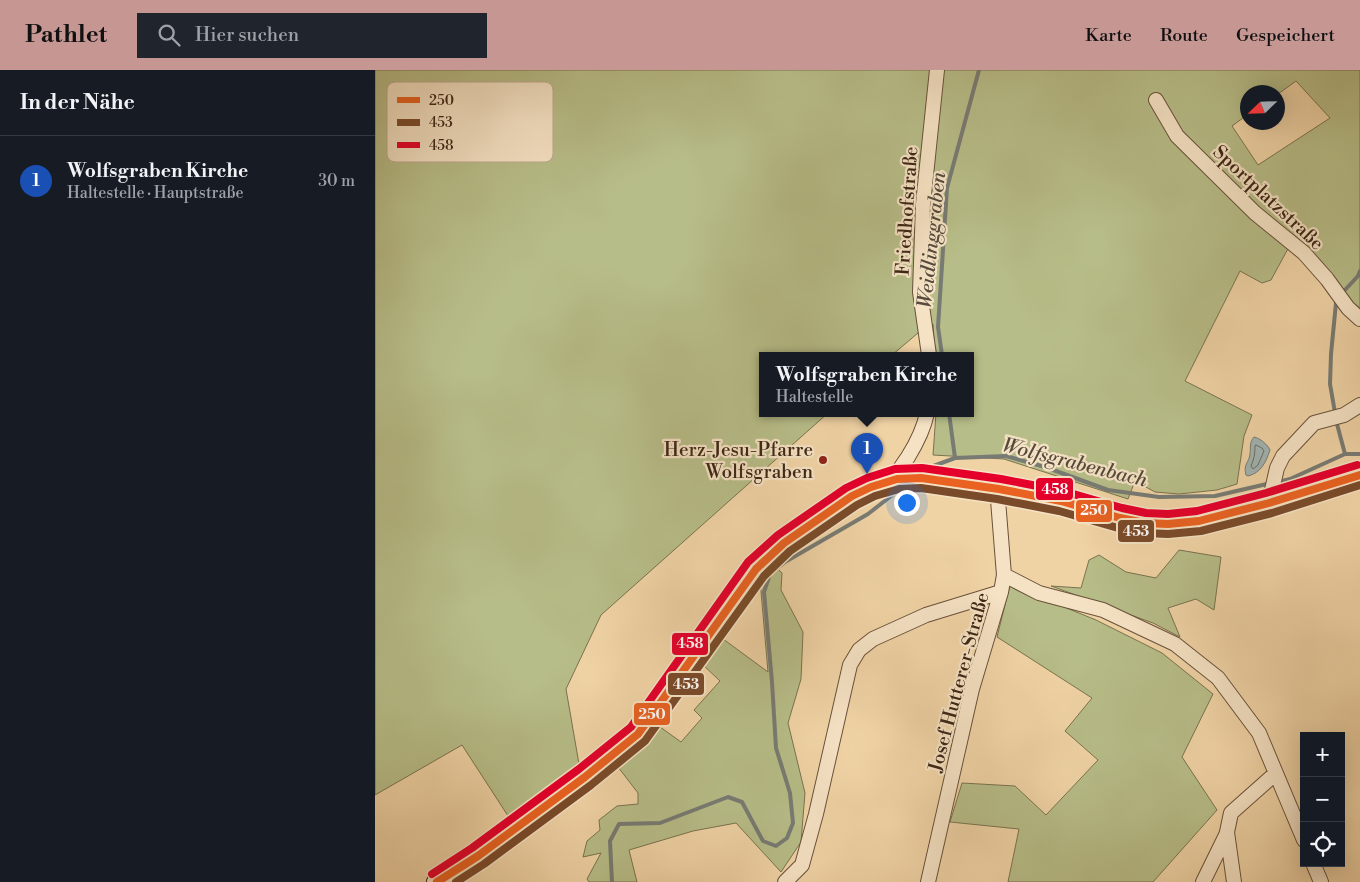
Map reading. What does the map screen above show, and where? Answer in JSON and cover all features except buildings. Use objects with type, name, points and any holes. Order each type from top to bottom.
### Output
[{"type":"main road","points":[[437,882],[478,856],[585,777],[638,734],[756,569],[784,543],[852,496],[871,486],[897,479],[921,478],[999,489],[1061,501],[1120,518],[1169,524],[1199,521],[1270,495],[1360,475]]},
{"type":"street","name":"Friedhofstraße","points":[[929,352],[919,292],[923,204],[937,70]]},
{"type":"street","name":"Sportplatzstraße","points":[[1156,100],[1177,136],[1255,213],[1304,253],[1327,279],[1348,308],[1360,319]]},
{"type":"street","points":[[1270,495],[1277,468],[1283,456],[1314,423],[1338,417],[1360,405]]},
{"type":"street","points":[[897,479],[899,468],[907,458],[926,417]]},
{"type":"street","name":"Josef Hutterer-Straße","points":[[928,882],[972,689],[1001,592],[1004,574],[998,500],[999,489]]},
{"type":"street","points":[[1004,574],[1039,593],[1103,610],[1175,644],[1218,678],[1259,733],[1300,830]]},
{"type":"street","points":[[785,882],[802,865],[816,814],[850,665],[859,650],[873,639],[926,615],[1001,592]]},
{"type":"street","points":[[1203,882],[1227,832],[1231,813],[1276,773]]},
{"type":"street","points":[[1227,832],[1234,882]]},
{"type":"street","points":[[1315,867],[1321,882]]},
{"type":"green space","points":[[375,70],[1360,70],[1360,308],[1290,245],[1271,280],[1262,283],[1240,271],[1185,381],[1252,415],[1244,436],[1237,484],[1217,490],[1179,494],[1155,492],[1135,481],[1128,499],[1004,459],[933,455],[936,417],[974,417],[974,352],[935,352],[933,324],[918,333],[896,352],[759,352],[759,417],[824,417],[601,615],[566,689],[579,764],[510,819],[462,745],[375,795]]},
{"type":"green space","points":[[1179,550],[1221,557],[1214,610],[1196,599],[1168,608],[1180,637],[1153,623],[1051,586],[1081,588],[1089,560],[1099,555],[1126,572],[1156,578]]},
{"type":"green space","points":[[773,564],[782,573],[781,590],[803,632],[801,679],[788,723],[805,793],[801,842],[781,872],[736,823],[693,831],[629,850],[637,882],[589,882],[587,879],[601,853],[583,857],[587,841],[600,830],[599,820],[617,806],[638,804],[638,793],[618,767],[656,724],[681,742],[702,718],[694,710],[720,681],[700,662],[719,636],[768,672],[760,580]]},
{"type":"green space","points":[[1010,585],[1096,620],[1162,653],[1213,694],[1182,757],[1217,810],[1153,882],[1008,882],[1019,829],[950,822],[962,783],[1015,786],[1046,815],[1098,760],[1065,731],[1092,698],[997,637]]},
{"type":"water","points":[[1254,437],[1263,442],[1270,450],[1262,466],[1253,475],[1248,476],[1246,475],[1245,468]]},
{"type":"waterway","name":"Weidlinggraben","points":[[942,352],[938,327],[947,188],[979,70]]},
{"type":"waterway","points":[[1344,291],[1358,276],[1360,271]]},
{"type":"waterway","points":[[1336,303],[1330,384],[1337,424],[1345,454]]},
{"type":"waterway","name":"Weidlinggraben","points":[[950,417],[955,458]]},
{"type":"waterway","name":"Wolfsgrabenbach","points":[[1278,482],[1290,479],[1345,454],[1360,454]]},
{"type":"waterway","name":"Wolfsgrabenbach","points":[[928,468],[955,458],[1006,456],[1045,467],[1108,490],[1159,497],[1215,496],[1271,483]]},
{"type":"waterway","name":"Wolfsgrabenbach","points":[[612,882],[610,841],[619,824],[660,823],[728,797],[742,802],[763,841],[776,846],[787,838],[793,823],[790,793],[776,748],[764,592],[770,574],[785,562],[868,514],[900,489]]},
{"type":"transit line","name":"458","points":[[432,874],[472,848],[579,769],[631,727],[748,562],[778,535],[846,488],[867,478],[895,469],[922,468],[1001,479],[1063,491],[1122,508],[1146,513],[1168,514],[1197,511],[1266,493],[1357,465]]},
{"type":"transit line","name":"250","points":[[437,882],[478,856],[585,777],[638,734],[756,569],[784,543],[852,496],[871,487],[897,479],[921,478],[999,489],[1061,501],[1120,518],[1145,523],[1168,524],[1199,521],[1269,503],[1360,475]]},
{"type":"transit line","name":"453","points":[[456,882],[484,864],[591,785],[645,741],[764,576],[790,551],[857,505],[875,496],[899,489],[921,488],[997,499],[1059,511],[1118,528],[1144,533],[1168,534],[1201,531],[1272,513],[1360,485]]},
{"type":"place","name":"Herz-Jesu-Pfarre Wolfsgraben","points":[[823,460]]},
{"type":"place","name":"Wolfsgraben Kirche","points":[[867,474]]}]
